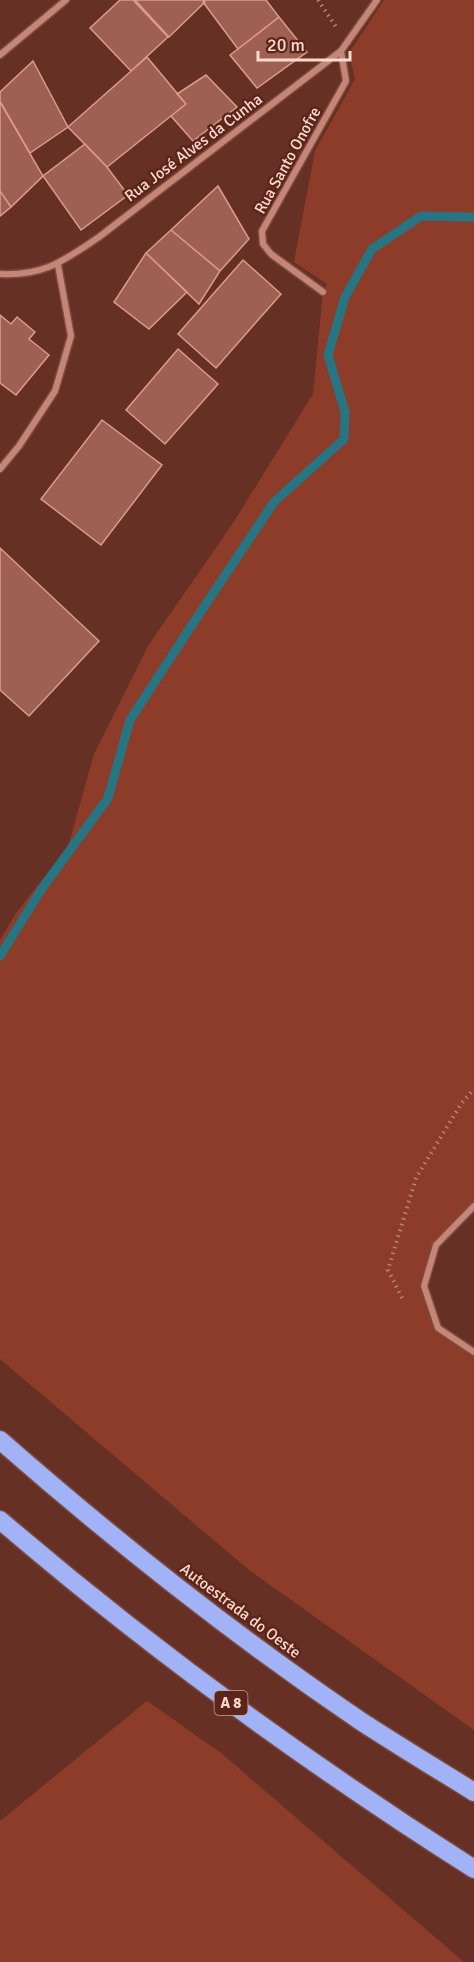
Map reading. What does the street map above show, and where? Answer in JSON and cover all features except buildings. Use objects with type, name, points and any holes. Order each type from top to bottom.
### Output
[{"type":"highway","name":"Autoestrada do Oeste","points":[[0,1440],[65,1497],[166,1579],[271,1658],[364,1723],[474,1792]]},
{"type":"highway","name":"A 8","points":[[0,1520],[207,1685],[323,1768],[474,1869]]},
{"type":"street","points":[[0,55],[66,0]]},
{"type":"street","name":"Rua José Alves da Cunha","points":[[0,274],[22,275],[58,265],[99,237],[341,51],[376,0]]},
{"type":"street","name":"Rua Santo Onofre","points":[[323,292],[271,254],[263,243],[262,231],[346,81],[341,51]]},
{"type":"street","points":[[0,469],[19,446],[55,391],[71,336],[58,265]]},
{"type":"street","points":[[474,1206],[436,1245],[424,1286],[438,1328],[474,1352]]},
{"type":"path","points":[[318,0],[336,26]]},
{"type":"path","points":[[402,1298],[388,1270],[416,1178],[461,1104],[474,1089]]},
{"type":"shaded area","points":[[384,0],[474,0],[474,1206],[437,1245],[424,1286],[438,1328],[474,1352],[474,1730],[249,1570],[0,1359],[0,940],[16,913],[68,847],[94,754],[148,646],[233,523],[313,394],[323,292],[327,284],[294,262],[315,151],[355,79],[349,53]]},
{"type":"shaded area","points":[[147,1701],[221,1753],[464,1962],[0,1962],[0,1821]]},
{"type":"waterway","points":[[0,956],[41,890],[108,798],[130,720],[188,631],[274,502],[344,439],[345,412],[328,355],[345,297],[372,249],[421,216],[474,217]]}]
